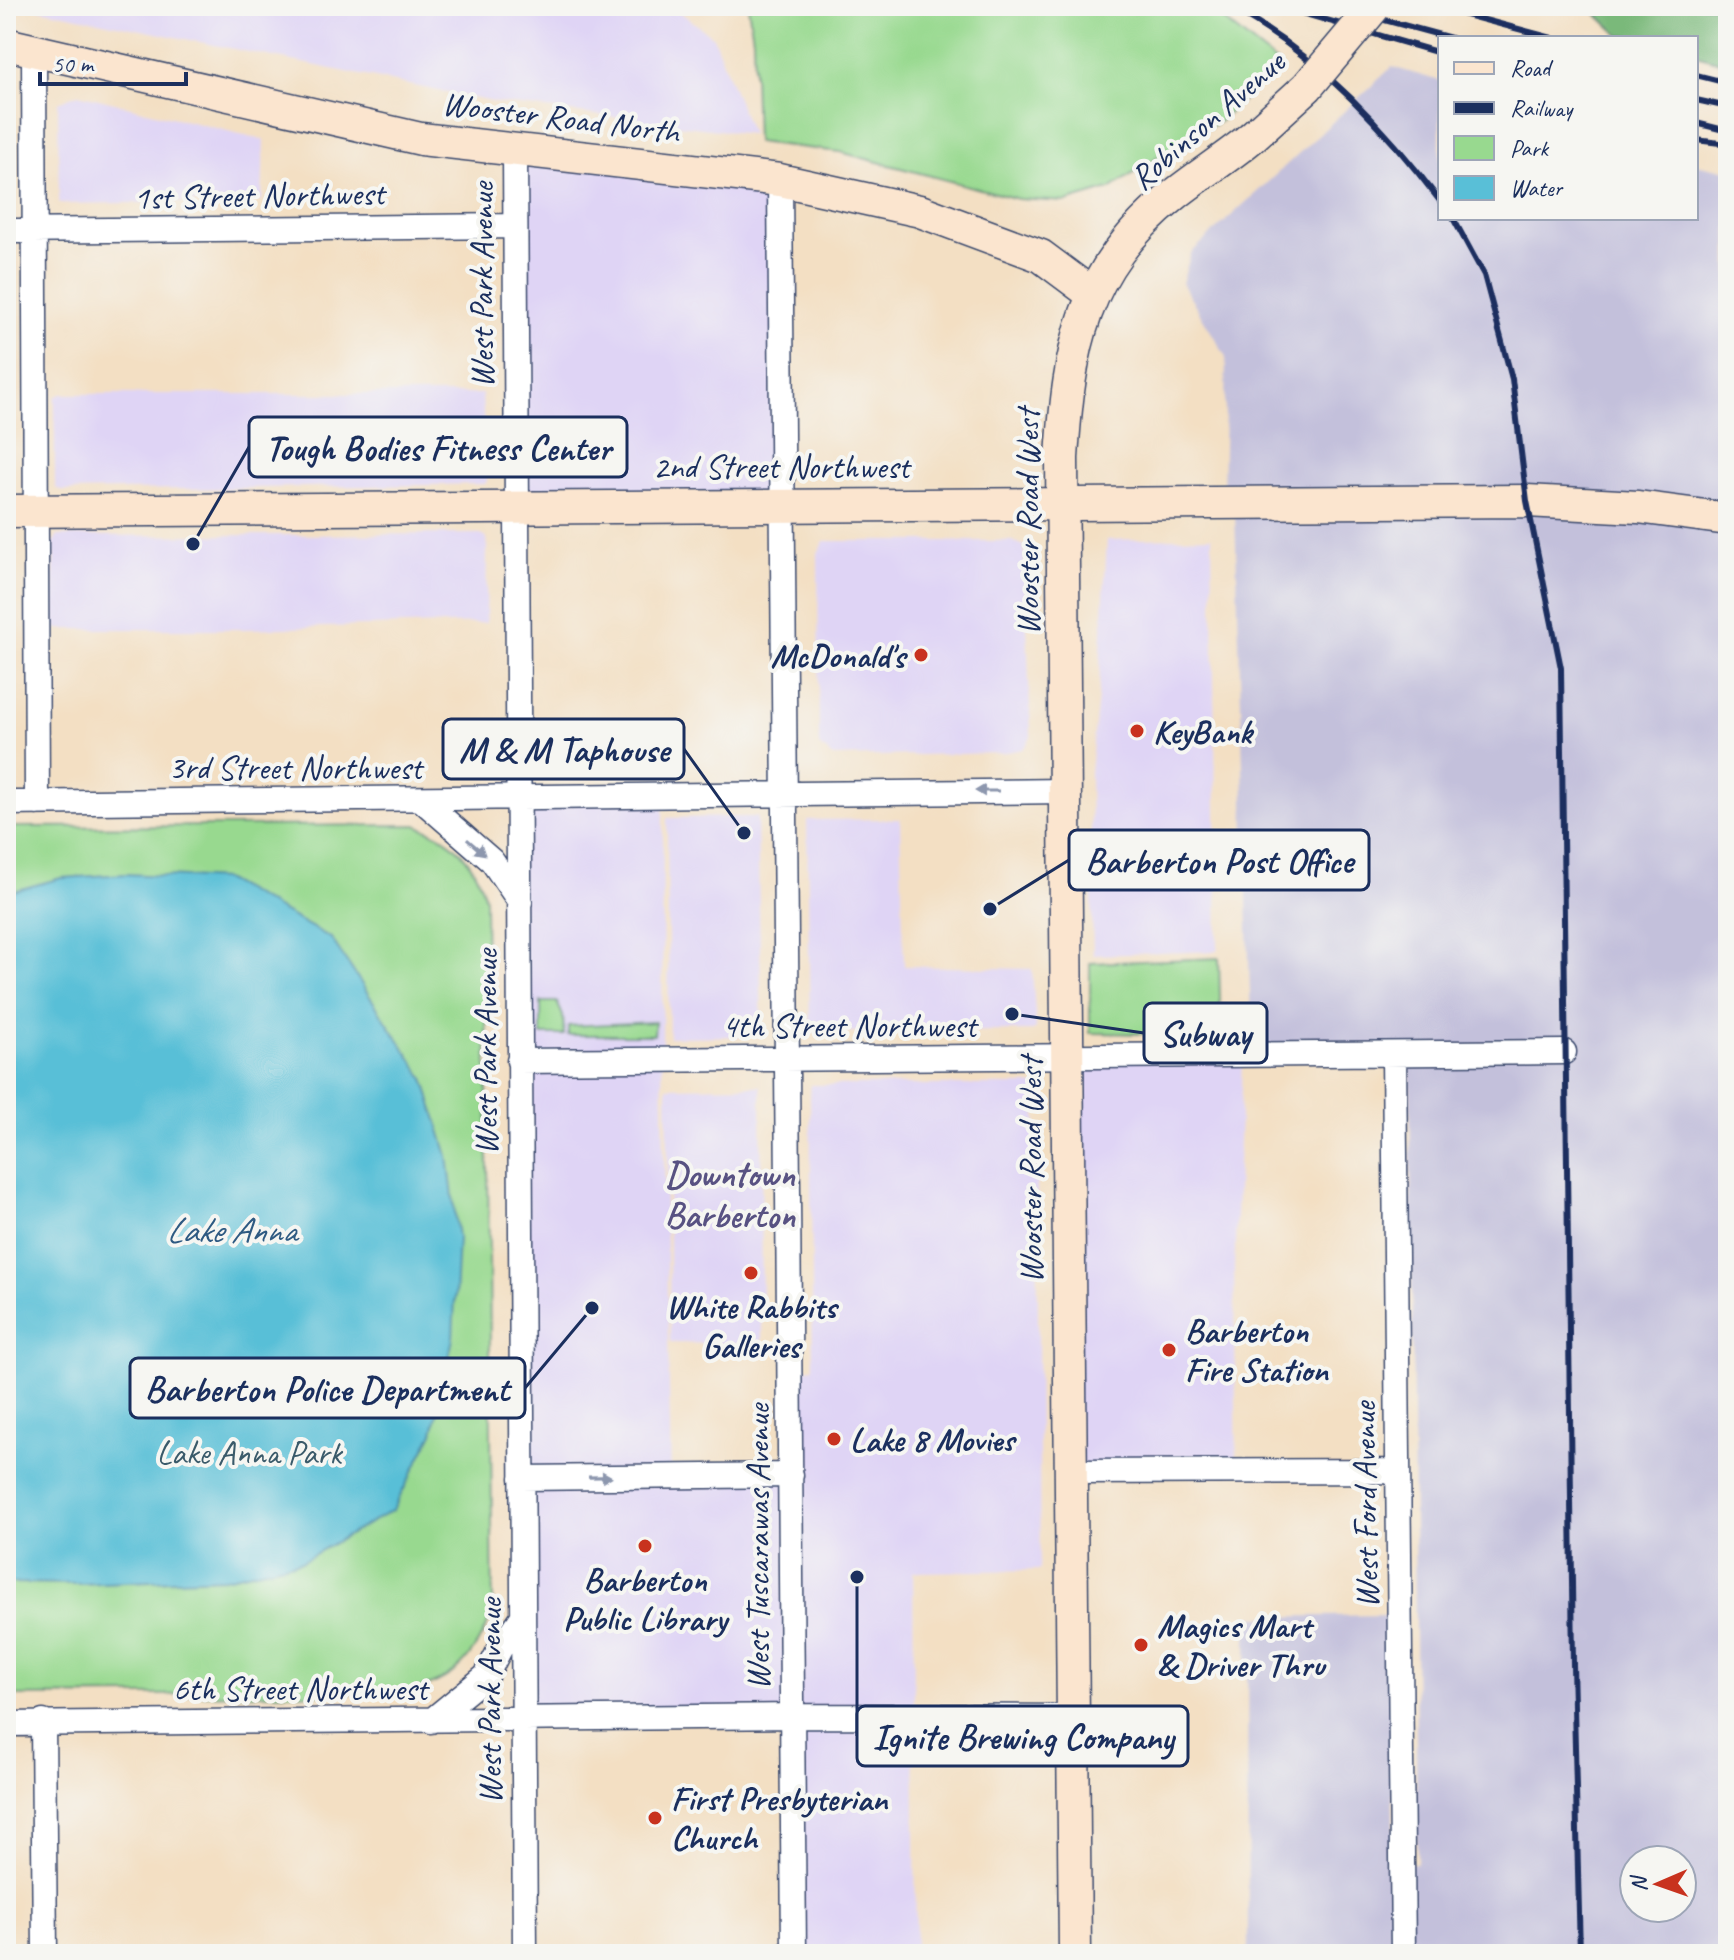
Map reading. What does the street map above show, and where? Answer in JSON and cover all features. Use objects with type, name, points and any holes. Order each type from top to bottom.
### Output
[{"type":"main road","name":"Robinson Avenue","points":[[1092,294],[1140,228],[1172,197],[1252,137],[1307,87],[1375,6]]},
{"type":"main road","name":"Wooster Road North","points":[[20,48],[421,139],[780,180],[920,211],[1041,256],[1092,294]]},
{"type":"main road","name":"Wooster Road West","points":[[1075,1954],[1063,504],[1065,395],[1073,346],[1092,294]]},
{"type":"main road","name":"2nd Street Northwest","points":[[21,510],[1508,502],[1638,507],[1728,519]]},
{"type":"street","points":[[20,48],[34,231],[21,510],[37,803]]},
{"type":"street","name":"West Park Avenue","points":[[515,151],[513,226],[520,797],[525,1954]]},
{"type":"street","name":"West Tuscarawas Avenue","points":[[780,180],[794,1954]]},
{"type":"street","name":"1st Street Northwest","points":[[6,231],[513,226]]},
{"type":"street","name":"3rd Street Northwest","points":[[6,803],[423,801],[520,797],[1065,791]]},
{"type":"street","points":[[423,801],[492,861],[520,902]]},
{"type":"street","name":"4th Street Northwest","points":[[519,1061],[1394,1056],[1564,1052]]},
{"type":"street","name":"West Ford Avenue","points":[[1394,1056],[1403,1954]]},
{"type":"street","points":[[1070,1472],[1398,1471]]},
{"type":"street","points":[[522,1478],[791,1475]]},
{"type":"street","points":[[431,1721],[486,1676],[523,1616]]},
{"type":"street","name":"6th Street Northwest","points":[[6,1724],[792,1716],[1074,1717]]},
{"type":"street","points":[[43,1722],[45,1954]]},
{"type":"shaded area","points":[[25,6],[672,6],[713,37],[751,134],[498,103]]},
{"type":"shaded area","points":[[1392,67],[1438,80],[1438,220],[1698,220],[1698,164],[1728,171],[1728,1954],[1403,1954],[1402,1865],[1417,1863],[1410,1056],[1252,1057],[1235,513],[1223,494],[1226,357],[1182,283],[1191,253]]},
{"type":"shaded area","points":[[78,94],[264,140],[262,201],[59,204],[58,102]]},
{"type":"shaded area","points":[[515,151],[780,180],[783,504],[517,506]]},
{"type":"shaded area","points":[[61,394],[482,394],[487,481],[485,484],[62,491],[56,488],[55,482],[55,397]]},
{"type":"shaded area","points":[[479,534],[487,538],[486,623],[244,629],[57,629],[54,624],[54,541],[58,536]]},
{"type":"shaded area","points":[[1212,537],[1218,951],[1093,955],[1090,772],[1099,688],[1107,540]]},
{"type":"shaded area","points":[[824,541],[1012,541],[1024,546],[1031,737],[1023,749],[1002,753],[834,757],[819,746],[818,553]]},
{"type":"shaded area","points":[[663,795],[662,1060],[671,1476],[791,1474],[790,1360],[809,1369],[813,1367],[810,1085],[1036,1085],[1040,1570],[913,1572],[916,1954],[794,1954],[792,1716],[523,1721],[520,797]]},
{"type":"shaded area","points":[[757,817],[762,1036],[669,1037],[667,818]]},
{"type":"shaded area","points":[[900,819],[904,966],[1032,969],[1036,1028],[1033,1031],[810,1032],[807,820]]},
{"type":"shaded area","points":[[1067,1058],[1242,1062],[1234,1268],[1237,1472],[1070,1472]]},
{"type":"shaded area","points":[[761,1086],[762,1344],[670,1343],[667,1087]]},
{"type":"shaded area","points":[[1390,1615],[1395,1954],[1248,1954],[1247,1617]]},
{"type":"green space","points":[[748,6],[1191,6],[1221,18],[1281,66],[1218,123],[1176,144],[1110,189],[1066,202],[1018,199],[840,152],[756,142],[753,39]]},
{"type":"green space","points":[[1588,6],[1728,6],[1728,64],[1698,56],[1698,36],[1620,36]]},
{"type":"green space","name":"Lake Anna","points":[[416,825],[441,836],[460,852],[475,872],[485,898],[493,1612],[485,1629],[470,1656],[450,1675],[404,1693],[6,1696],[6,827]]},
{"type":"green space","points":[[1219,958],[1221,1035],[1090,1033],[1090,963]]},
{"type":"green space","points":[[541,1002],[557,1002],[563,1016],[564,1035],[541,1035]]},
{"type":"green space","points":[[655,1022],[654,1035],[568,1035],[568,1026]]},
{"type":"water","name":"Lake Anna","points":[[126,874],[224,879],[331,938],[424,1078],[448,1156],[458,1238],[453,1338],[433,1433],[393,1510],[302,1561],[224,1578],[77,1584],[6,1583],[6,893],[61,878]]},
{"type":"railway","points":[[1227,6],[1288,44],[1317,67],[1395,145],[1438,198]]},
{"type":"railway","points":[[1278,6],[1438,52]]},
{"type":"railway","points":[[1333,6],[1444,36]]},
{"type":"railway","points":[[1432,6],[1544,36]]},
{"type":"railway","points":[[1698,76],[1728,83]]},
{"type":"railway","points":[[1698,100],[1728,107]]},
{"type":"railway","points":[[1698,124],[1728,131]]},
{"type":"railway","points":[[1698,140],[1728,144]]},
{"type":"railway","points":[[1454,220],[1484,275],[1512,379],[1527,501],[1561,668],[1573,1665],[1580,1954]]},
{"type":"place","name":"Tough Bodies Fitness Center","points":[[193,544]]},
{"type":"place","name":"McDonald's","points":[[921,655]]},
{"type":"place","name":"KeyBank","points":[[1137,731]]},
{"type":"place","name":"M & M Taphouse","points":[[744,833]]},
{"type":"place","name":"Barberton Post Office","points":[[990,909]]},
{"type":"place","name":"Subway","points":[[1012,1014]]},
{"type":"place","name":"White Rabbits Galleries","points":[[751,1273]]},
{"type":"place","name":"Barberton Police Department","points":[[592,1308]]},
{"type":"place","name":"Barberton Fire Station","points":[[1169,1350]]},
{"type":"place","name":"Lake 8 Movies","points":[[834,1439]]},
{"type":"place","name":"Barberton Public Library","points":[[645,1546]]},
{"type":"place","name":"Ignite Brewing Company","points":[[857,1577]]},
{"type":"place","name":"Magics Mart & Driver Thru","points":[[1141,1645]]},
{"type":"place","name":"First Presbyterian Church","points":[[655,1818]]},
{"type":"district","name":"Downtown Barberton","points":[[730,1194]]},
{"type":"park label","name":"Lake Anna Park","points":[[249,1452]]}]
